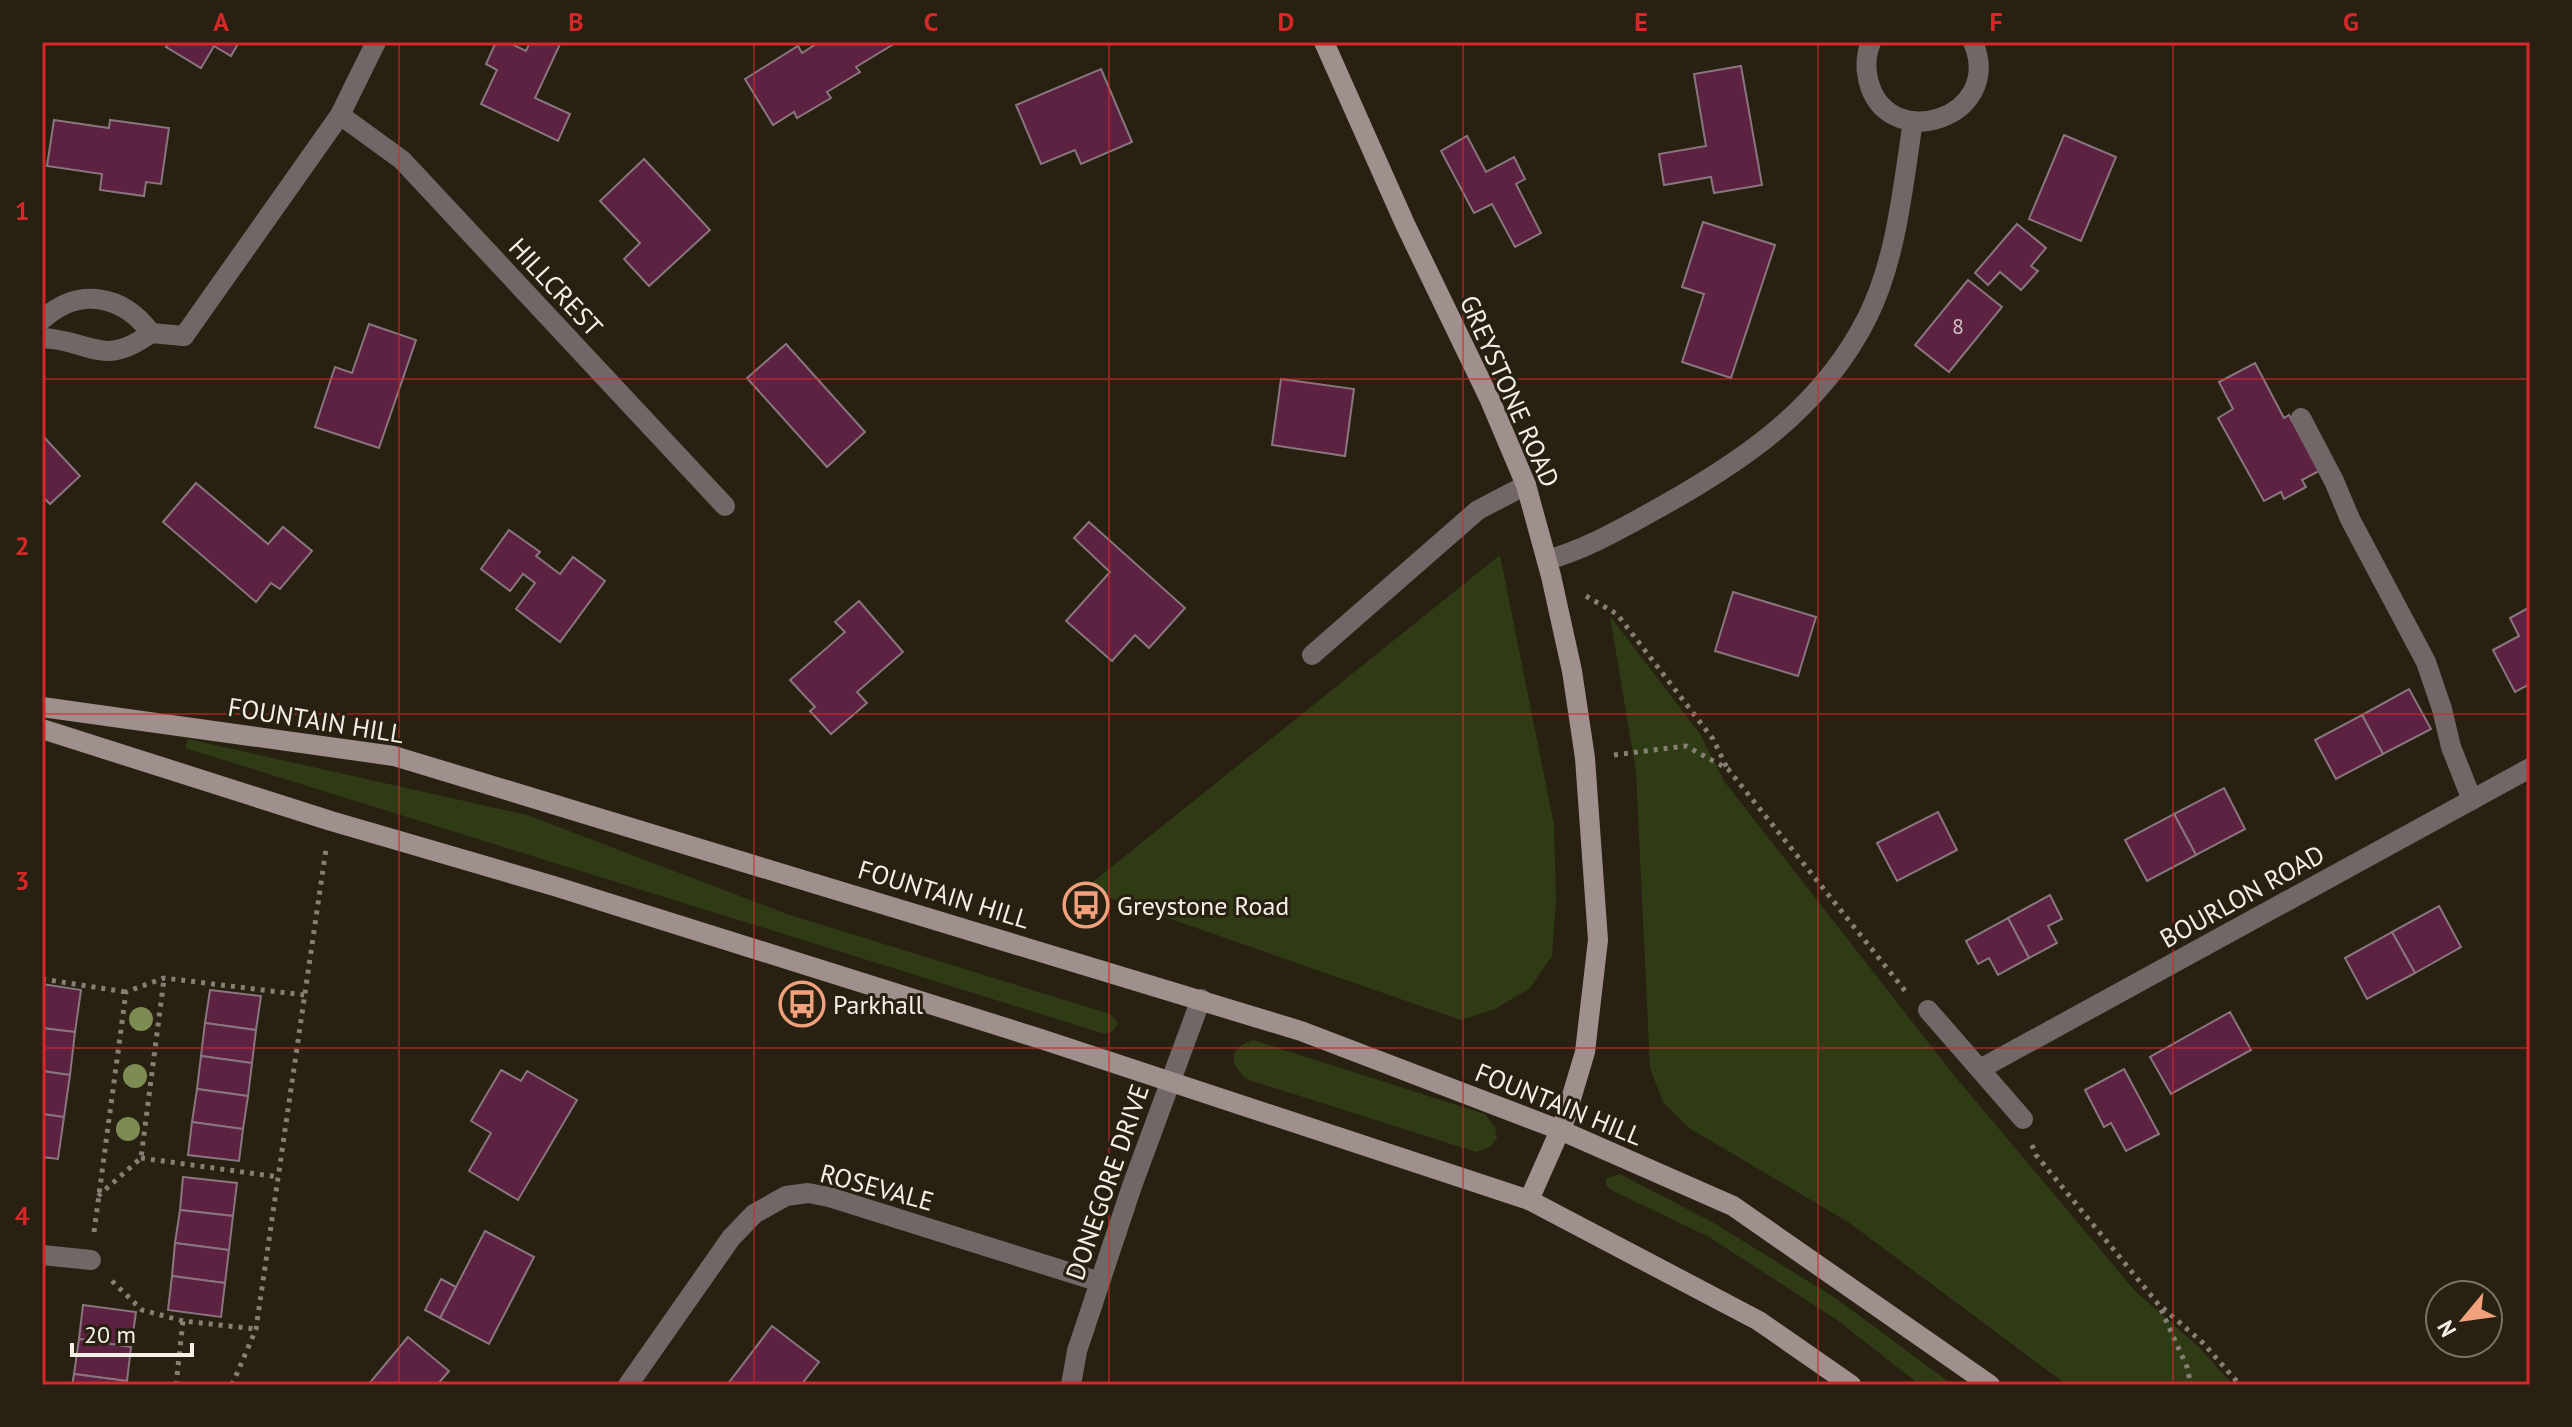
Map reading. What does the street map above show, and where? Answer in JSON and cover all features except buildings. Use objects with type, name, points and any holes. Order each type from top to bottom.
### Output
[{"type":"street","points":[[42,338],[91,350],[117,352],[151,333],[184,336],[340,115],[376,42]]},
{"type":"street","name":"GREYSTONE ROAD","points":[[1324,42],[1405,224],[1490,400],[1526,485],[1549,568],[1572,671],[1585,758],[1598,940],[1585,1052],[1560,1130],[1529,1200]]},
{"type":"street","points":[[1871,42],[1866,69],[1870,87],[1880,103],[1895,115],[1913,121],[1931,122],[1949,116],[1963,105],[1974,90],[1979,72],[1978,54],[1973,42]]},
{"type":"street","name":"HILLCREST","points":[[340,115],[402,160],[725,506]]},
{"type":"street","points":[[1549,568],[1684,494],[1769,439],[1829,378],[1868,316],[1880,286],[1893,237],[1913,121]]},
{"type":"street","points":[[42,320],[74,299],[95,299],[138,315],[151,333]]},
{"type":"street","points":[[2301,418],[2350,519],[2426,662],[2439,697],[2451,747],[2472,800]]},
{"type":"street","points":[[1312,655],[1478,510],[1526,485]]},
{"type":"street","name":"FOUNTAIN HILL","points":[[42,707],[394,756],[1301,1031],[1560,1130],[1733,1206],[1990,1385]]},
{"type":"street","points":[[42,729],[1170,1080],[1529,1200],[1759,1321],[1851,1385]]},
{"type":"street","name":"BOURLON ROAD","points":[[1980,1069],[2530,768]]},
{"type":"street","name":"DONEGORE DRIVE","points":[[1071,1385],[1077,1351],[1100,1282],[1201,999]]},
{"type":"street","points":[[1928,1010],[2023,1119]]},
{"type":"street","name":"ROSEVALE","points":[[628,1385],[731,1238],[754,1214],[786,1196],[808,1193],[829,1197],[1100,1282]]},
{"type":"street","points":[[42,1255],[91,1260]]},
{"type":"path","points":[[1549,568],[1617,614],[1713,739],[1728,769],[1910,997],[1928,1010]]},
{"type":"path","points":[[1585,758],[1686,746],[1728,769]]},
{"type":"path","points":[[232,1385],[256,1329],[331,821]]},
{"type":"path","points":[[42,979],[126,992],[164,978],[304,995]]},
{"type":"path","points":[[98,1197],[141,1158],[164,978]]},
{"type":"path","points":[[126,992],[91,1260],[142,1310],[183,1321],[256,1329]]},
{"type":"path","points":[[2023,1119],[2036,1155],[2159,1305],[2203,1343],[2240,1385]]},
{"type":"path","points":[[141,1158],[279,1177]]},
{"type":"path","points":[[2159,1305],[2187,1367],[2191,1385]]},
{"type":"path","points":[[176,1385],[183,1321]]},
{"type":"green space","points":[[1500,555],[1554,825],[1556,899],[1552,956],[1529,989],[1495,1009],[1461,1020],[1084,889]]},
{"type":"green space","points":[[1610,616],[1700,734],[1724,781],[1953,1074],[2136,1292],[2199,1347],[2233,1385],[2067,1385],[1848,1222],[1689,1128],[1663,1102],[1650,1068],[1636,772]]},
{"type":"green space","points":[[188,739],[527,815],[787,914],[1110,1014],[1118,1022],[1114,1030],[1105,1034],[185,748]]},
{"type":"green space","points":[[1253,1040],[1485,1114],[1495,1127],[1497,1138],[1490,1147],[1476,1152],[1246,1079],[1236,1067],[1234,1056],[1239,1048]]},
{"type":"green space","points":[[1620,1174],[1712,1222],[1834,1297],[1953,1385],[1920,1385],[1837,1320],[1709,1237],[1611,1190],[1606,1185],[1606,1178]]},
{"type":"place","name":"Greystone Road","points":[[1086,905]]},
{"type":"place","name":"Parkhall","points":[[802,1004]]}]
